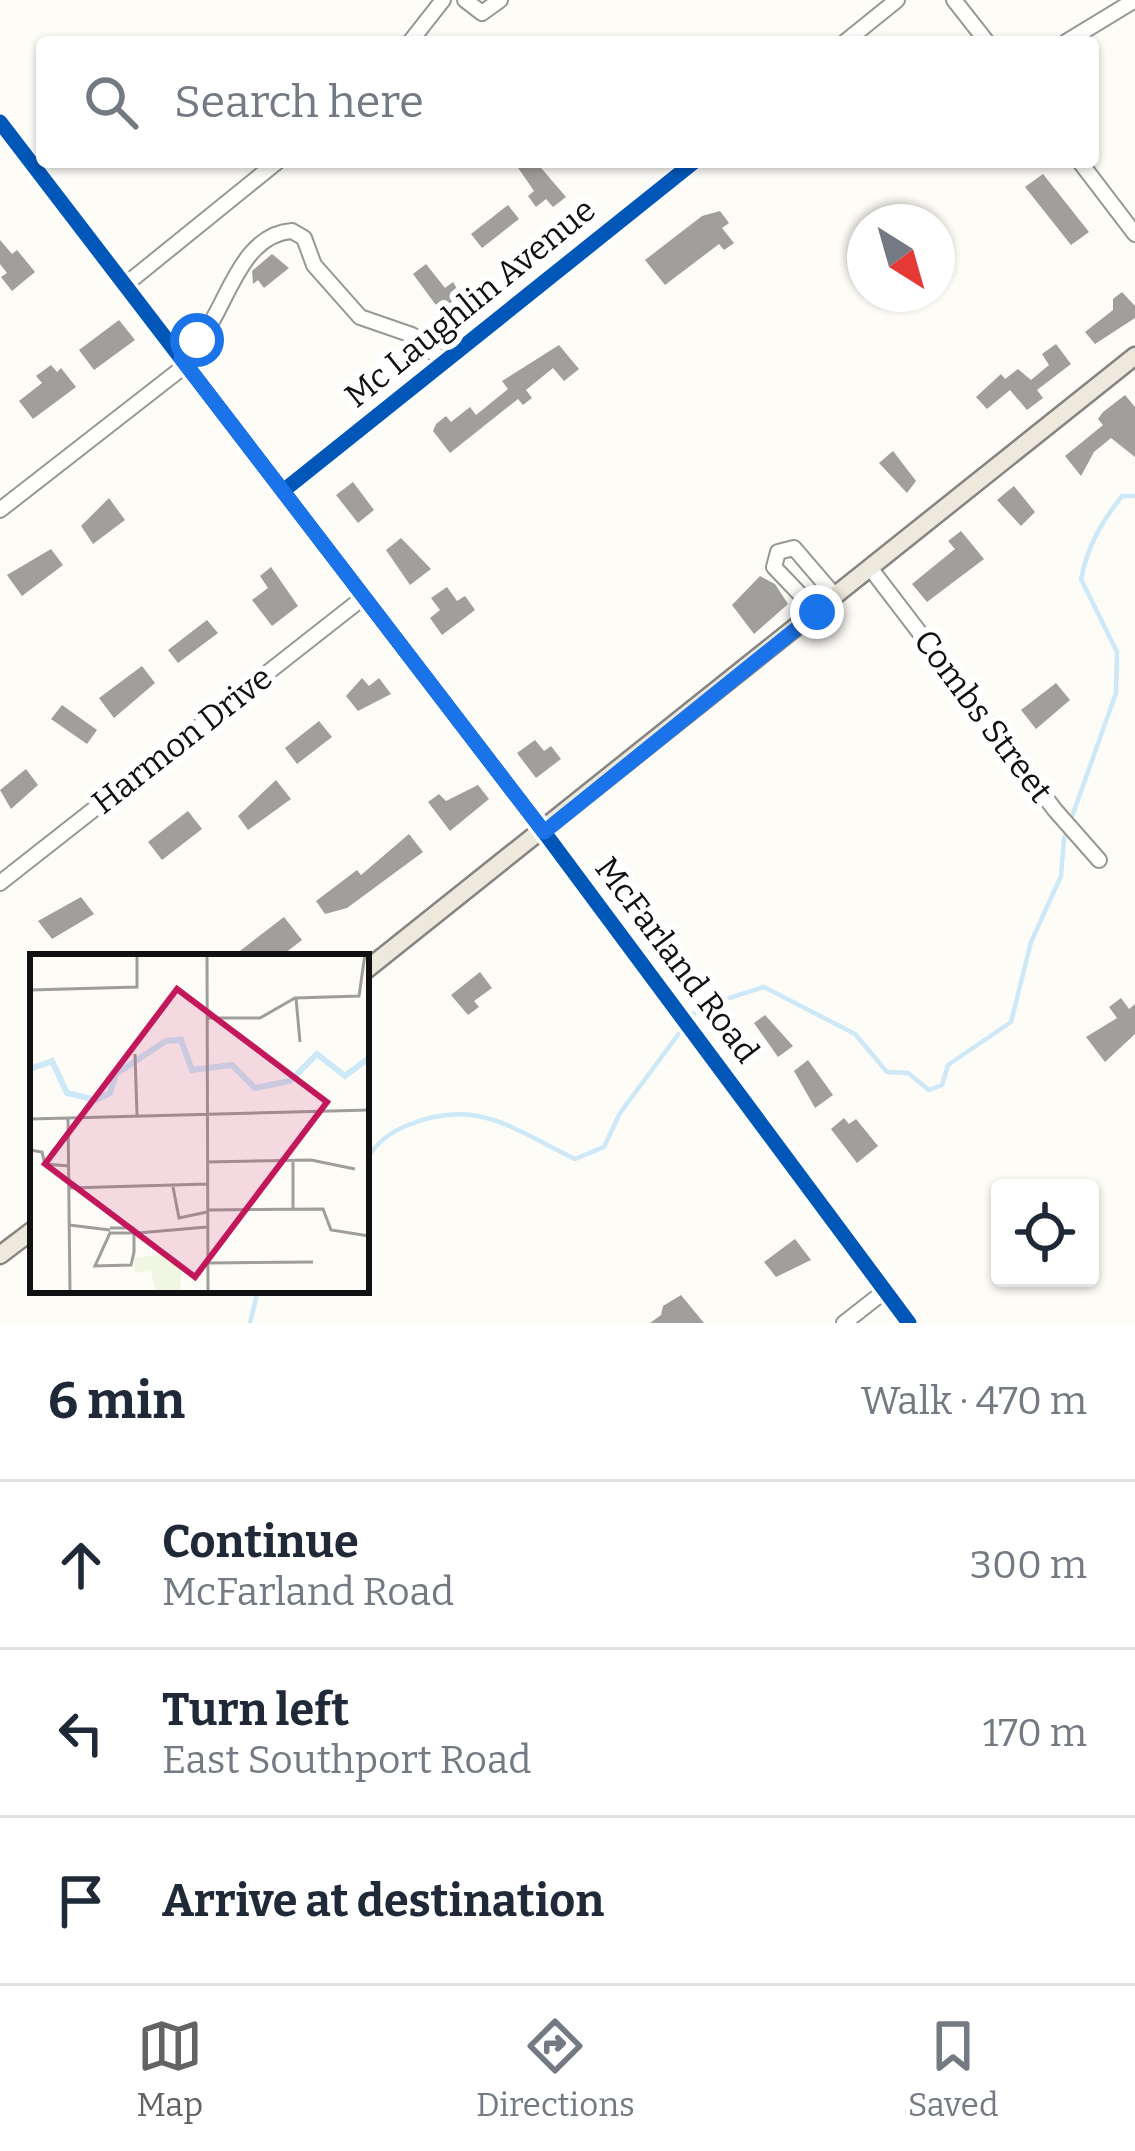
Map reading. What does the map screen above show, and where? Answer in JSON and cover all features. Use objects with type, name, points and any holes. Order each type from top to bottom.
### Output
[{"type":"main road","points":[[369,968],[1135,356]]},
{"type":"main road","points":[[0,1256],[30,1232]]},
{"type":"street","points":[[415,36],[443,0]]},
{"type":"street","points":[[465,0],[482,13],[500,0]]},
{"type":"street","points":[[852,36],[897,0]]},
{"type":"street","points":[[954,0],[982,36]]},
{"type":"street","points":[[1076,36],[1135,0]]},
{"type":"street","name":"McFarland Road","points":[[0,122],[544,832],[909,1323]]},
{"type":"street","points":[[125,285],[270,168]]},
{"type":"street","name":"Mc Laughlin Avenue","points":[[283,491],[687,168]]},
{"type":"street","points":[[1085,168],[1135,233]]},
{"type":"street","points":[[0,510],[184,362],[212,321],[237,270],[253,252],[292,231],[304,238],[314,265],[360,317],[412,335],[445,362]]},
{"type":"street","points":[[817,612],[774,567],[778,552],[789,548],[802,552],[836,596]]},
{"type":"street","name":"Combs Street","points":[[871,569],[1054,810],[1099,860]]},
{"type":"street","name":"Harmon Drive","points":[[0,883],[364,598]]},
{"type":"street","points":[[844,1323],[886,1291]]},
{"type":"building","points":[[518,168],[541,168],[566,197],[553,207],[546,199],[536,207],[528,196],[534,191]]},
{"type":"building","points":[[1043,174],[1089,232],[1071,245],[1025,187]]},
{"type":"building","points":[[508,205],[519,219],[482,248],[471,234]]},
{"type":"building","points":[[720,211],[729,223],[722,228],[734,243],[724,250],[719,244],[665,285],[645,260],[702,216]]},
{"type":"building","points":[[0,240],[12,254],[17,250],[35,272],[12,291],[1,277],[7,273],[0,264]]},
{"type":"building","points":[[272,254],[289,268],[264,288],[258,280],[253,284],[252,271]]},
{"type":"building","points":[[426,264],[445,288],[453,282],[462,297],[441,312],[413,274]]},
{"type":"building","points":[[1122,292],[1135,306],[1135,318],[1095,344],[1085,332],[1113,310],[1113,299]]},
{"type":"building","points":[[119,320],[135,340],[94,370],[79,350]]},
{"type":"building","points":[[1056,344],[1071,364],[1037,390],[1043,398],[1027,410],[1010,390],[987,409],[976,397],[1001,374],[1005,379],[1018,369],[1031,380],[1049,365],[1042,354]]},
{"type":"building","points":[[559,345],[579,369],[564,381],[553,368],[526,390],[532,398],[523,405],[518,399],[450,453],[433,431],[436,424],[446,416],[451,422],[470,407],[476,415],[508,389],[502,381]]},
{"type":"building","points":[[51,365],[57,372],[61,368],[76,387],[33,419],[19,401],[42,383],[36,376]]},
{"type":"building","points":[[1125,395],[1135,407],[1135,457],[1111,438],[1094,452],[1081,476],[1065,456],[1103,425],[1098,419],[1103,412]]},
{"type":"building","points":[[893,451],[916,481],[907,493],[879,463]]},
{"type":"building","points":[[353,482],[374,510],[358,523],[336,495]]},
{"type":"building","points":[[1014,486],[1035,512],[1021,526],[997,500]]},
{"type":"building","points":[[109,498],[125,520],[93,544],[81,526]]},
{"type":"building","points":[[961,531],[984,559],[927,602],[912,584],[955,549],[948,541]]},
{"type":"building","points":[[401,538],[431,569],[410,585],[386,550]]},
{"type":"building","points":[[51,549],[63,565],[22,596],[7,575]]},
{"type":"building","points":[[271,567],[298,606],[272,626],[252,600],[268,588],[260,576]]},
{"type":"building","points":[[760,576],[775,584],[788,604],[754,634],[732,605]]},
{"type":"building","points":[[447,587],[457,601],[465,596],[475,610],[442,635],[430,618],[440,610],[431,598]]},
{"type":"building","points":[[207,620],[218,633],[178,663],[168,650]]},
{"type":"building","points":[[142,666],[155,683],[114,718],[99,698]]},
{"type":"building","points":[[362,678],[369,686],[379,678],[391,694],[358,711],[346,696]]},
{"type":"building","points":[[1056,683],[1070,700],[1036,729],[1021,710]]},
{"type":"building","points":[[62,705],[97,730],[87,744],[51,719]]},
{"type":"building","points":[[319,721],[332,737],[297,764],[285,748]]},
{"type":"building","points":[[535,740],[544,751],[551,746],[561,759],[536,778],[517,753]]},
{"type":"building","points":[[26,769],[38,785],[11,809],[0,790]]},
{"type":"building","points":[[276,780],[291,799],[248,830],[238,816]]},
{"type":"building","points":[[478,785],[489,799],[450,831],[428,802],[439,794],[446,801]]},
{"type":"building","points":[[188,811],[202,829],[162,860],[148,842]]},
{"type":"building","points":[[409,834],[423,852],[347,908],[325,914],[316,901],[357,870],[361,875]]},
{"type":"building","points":[[81,897],[94,914],[52,939],[38,921]]},
{"type":"building","points":[[284,917],[302,940],[284,954],[236,954]]},
{"type":"building","points":[[480,972],[492,988],[474,1001],[479,1007],[468,1015],[451,995]]},
{"type":"building","points":[[1121,998],[1129,1009],[1135,1004],[1135,1034],[1105,1062],[1086,1037],[1117,1018],[1109,1007]]},
{"type":"building","points":[[765,1015],[793,1046],[778,1057],[754,1023]]},
{"type":"building","points":[[808,1060],[833,1095],[815,1108],[794,1071]]},
{"type":"building","points":[[844,1118],[849,1124],[856,1119],[878,1146],[857,1163],[831,1129]]},
{"type":"building","points":[[795,1239],[811,1260],[776,1277],[764,1262]]},
{"type":"building","points":[[681,1295],[704,1323],[650,1323],[661,1315],[663,1306]]},
{"type":"waterway","points":[[690,1019],[698,1008],[764,987],[855,1034],[887,1072],[908,1073],[929,1090],[942,1085],[948,1065],[1011,1022],[1031,942],[1061,876],[1064,839],[1116,693],[1117,652],[1081,579],[1108,516],[1122,496],[1135,496]]},
{"type":"waterway","points":[[369,1157],[401,1128],[455,1114],[494,1120],[575,1159],[604,1147],[620,1113],[683,1028]]},
{"type":"waterway","points":[[250,1323],[257,1293]]},
{"type":"cycle path","points":[[0,122],[544,832],[909,1323]]},
{"type":"cycle path","points":[[283,491],[687,168]]},
{"type":"route","points":[[197,340],[181,358],[544,832],[817,612]]}]
